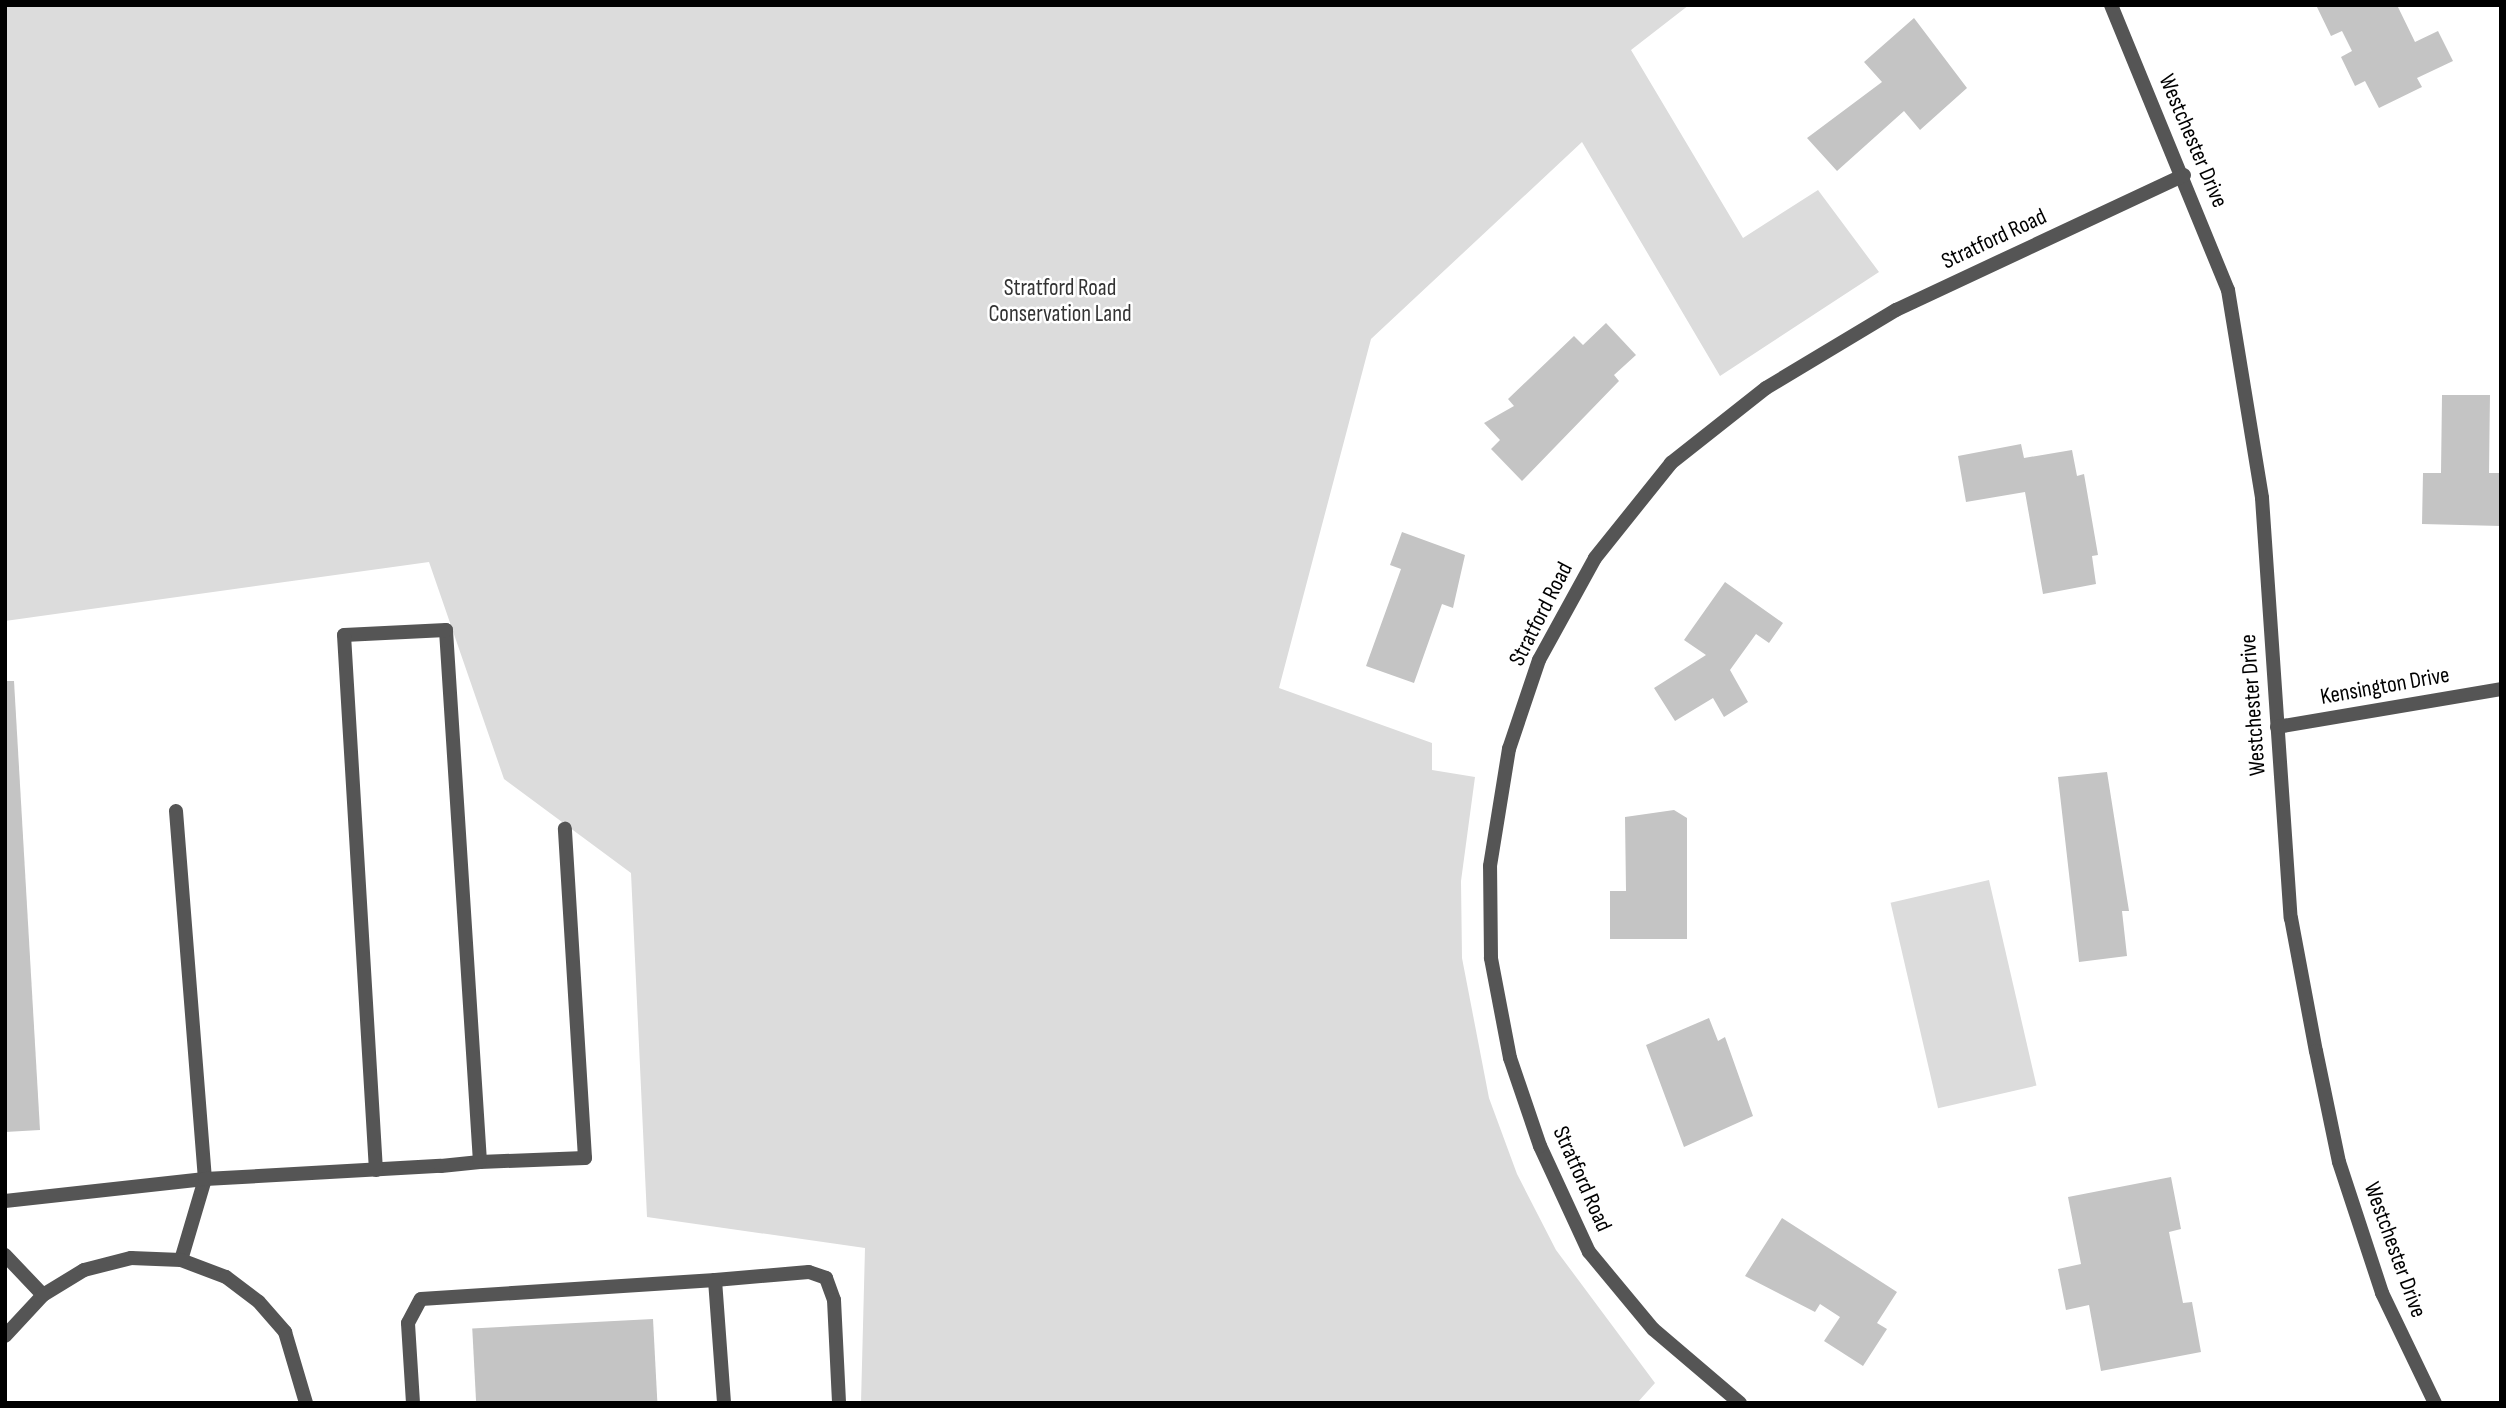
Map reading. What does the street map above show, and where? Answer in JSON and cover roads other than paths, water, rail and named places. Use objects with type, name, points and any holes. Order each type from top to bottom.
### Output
[{"type":"street","name":"Westchester Drive","points":[[2111,5],[2184,174],[2228,290],[2246,384],[2262,498],[2291,918],[2339,1162],[2382,1293],[2435,1403]]},
{"type":"street","name":"Stratford Road","points":[[1740,1403],[1653,1329],[1589,1252],[1539,1146],[1510,1058],[1491,958],[1490,866],[1509,749],[1539,660],[1595,558],[1671,463],[1766,388],[1896,310],[2184,174]]},
{"type":"street","points":[[376,1170],[344,635],[446,630],[480,1162]]},
{"type":"street","name":"Kensington Drive","points":[[2277,727],[2501,689]]},
{"type":"street","points":[[176,810],[205,1179],[181,1260]]},
{"type":"street","points":[[5,1202],[205,1179],[585,1158],[565,829]]},
{"type":"street","points":[[5,1255],[43,1295]]},
{"type":"street","points":[[5,1336],[43,1295],[84,1270],[131,1258],[181,1260],[226,1277],[259,1302],[285,1332],[306,1403]]},
{"type":"street","points":[[413,1403],[408,1323],[421,1298],[809,1272],[826,1278],[834,1300],[839,1403]]},
{"type":"street","points":[[715,1280],[724,1403]]},
{"type":"park label","name":"Stratford Road Conservation Land","points":[[1060,301]]}]
